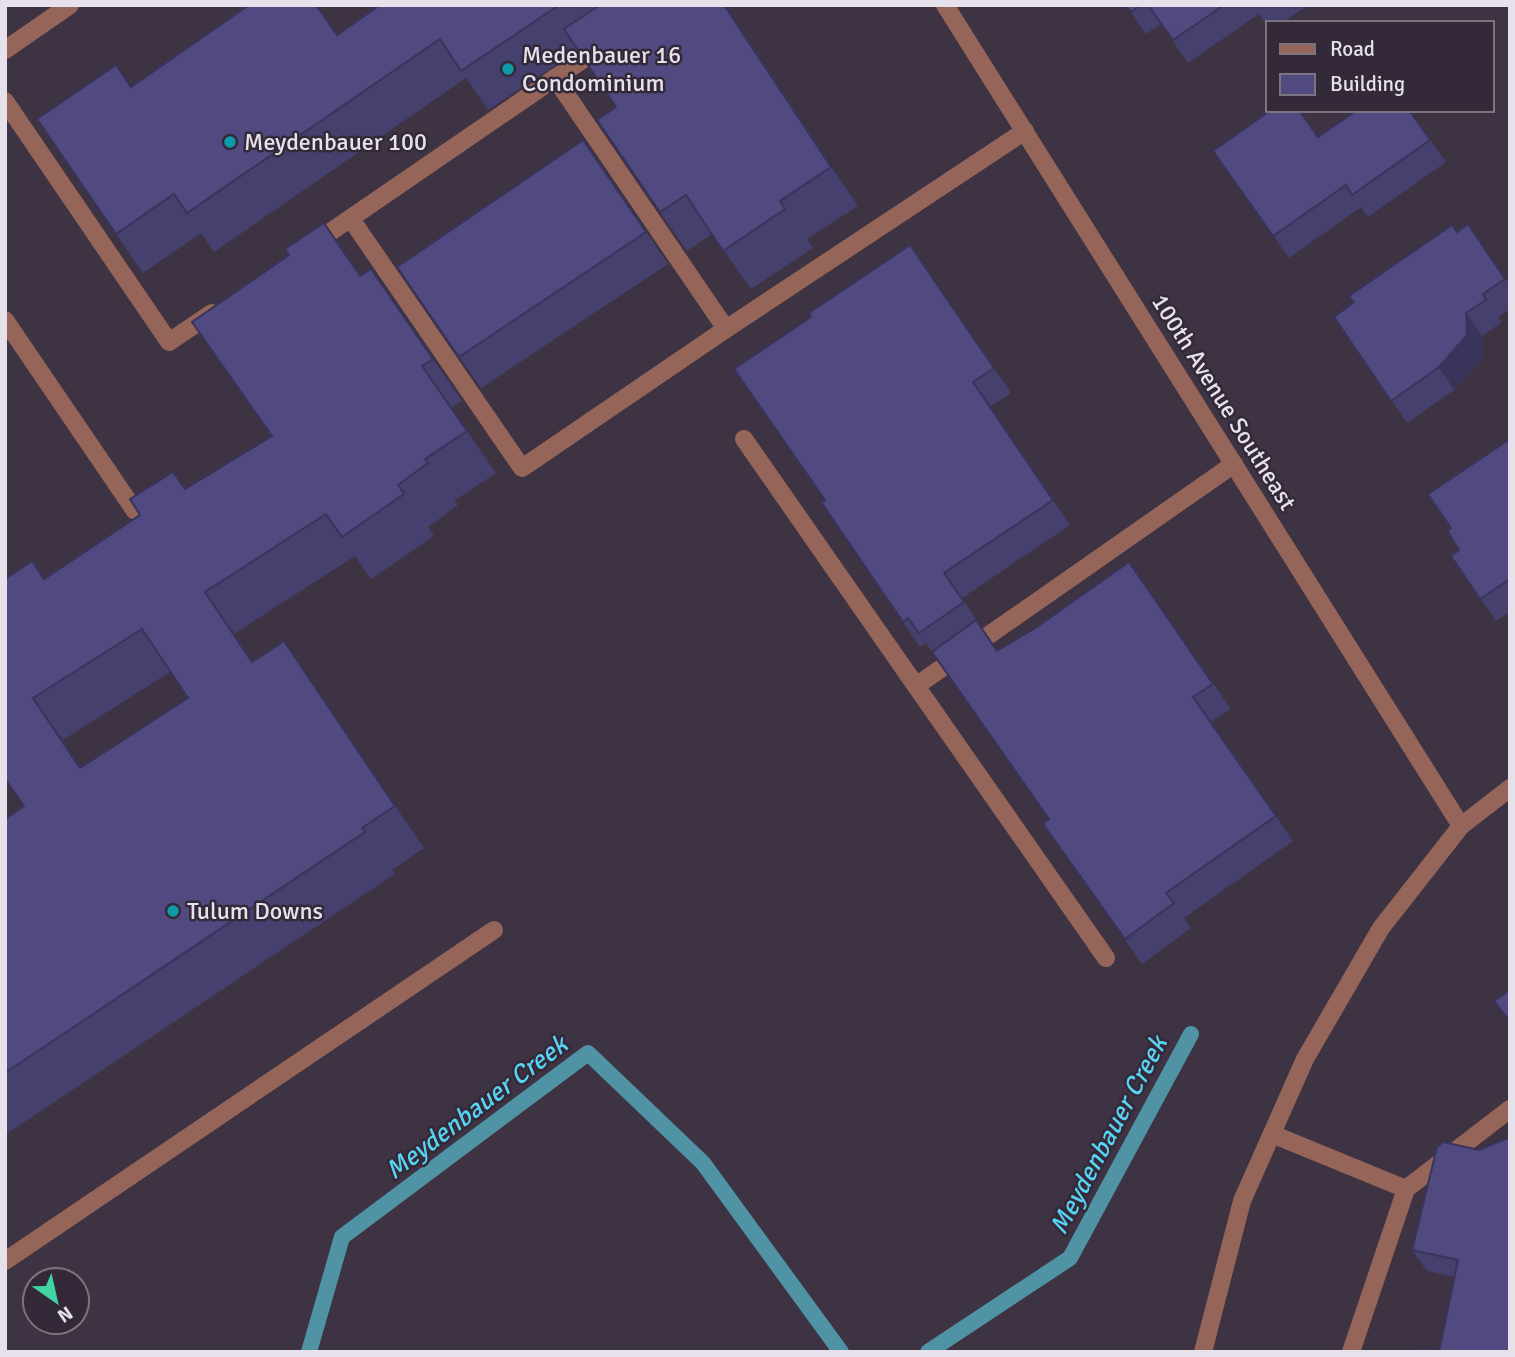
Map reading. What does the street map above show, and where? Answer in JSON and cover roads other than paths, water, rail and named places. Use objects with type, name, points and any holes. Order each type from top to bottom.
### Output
[{"type":"street","points":[[5,50],[70,5]]},
{"type":"street","name":"100th Avenue Southeast","points":[[946,5],[1461,826]]},
{"type":"street","points":[[294,257],[621,34]]},
{"type":"street","points":[[555,78],[726,328]]},
{"type":"street","points":[[5,101],[170,342],[226,303]]},
{"type":"street","points":[[351,219],[522,468],[726,328],[1025,131]]},
{"type":"street","points":[[5,320],[135,511]]},
{"type":"street","points":[[744,439],[1107,958]]},
{"type":"street","points":[[916,686],[1234,464]]},
{"type":"street","points":[[1203,1352],[1242,1201],[1305,1059],[1381,928],[1461,826],[1510,788]]},
{"type":"street","points":[[5,1261],[494,930]]},
{"type":"street","points":[[1351,1352],[1406,1189],[1510,1109]]},
{"type":"street","points":[[1272,1134],[1406,1189]]},
{"type":"waterway","name":"Meydenbauer Creek","points":[[928,1352],[1070,1258],[1191,1034]]},
{"type":"waterway","name":"Meydenbauer Creek","points":[[309,1352],[342,1237],[588,1053],[703,1163],[841,1352]]},
{"type":"place","name":"Medenbauer 16 Condominium","points":[[508,69]]},
{"type":"place","name":"Meydenbauer 100","points":[[230,142]]},
{"type":"place","name":"Tulum Downs","points":[[173,911]]}]
